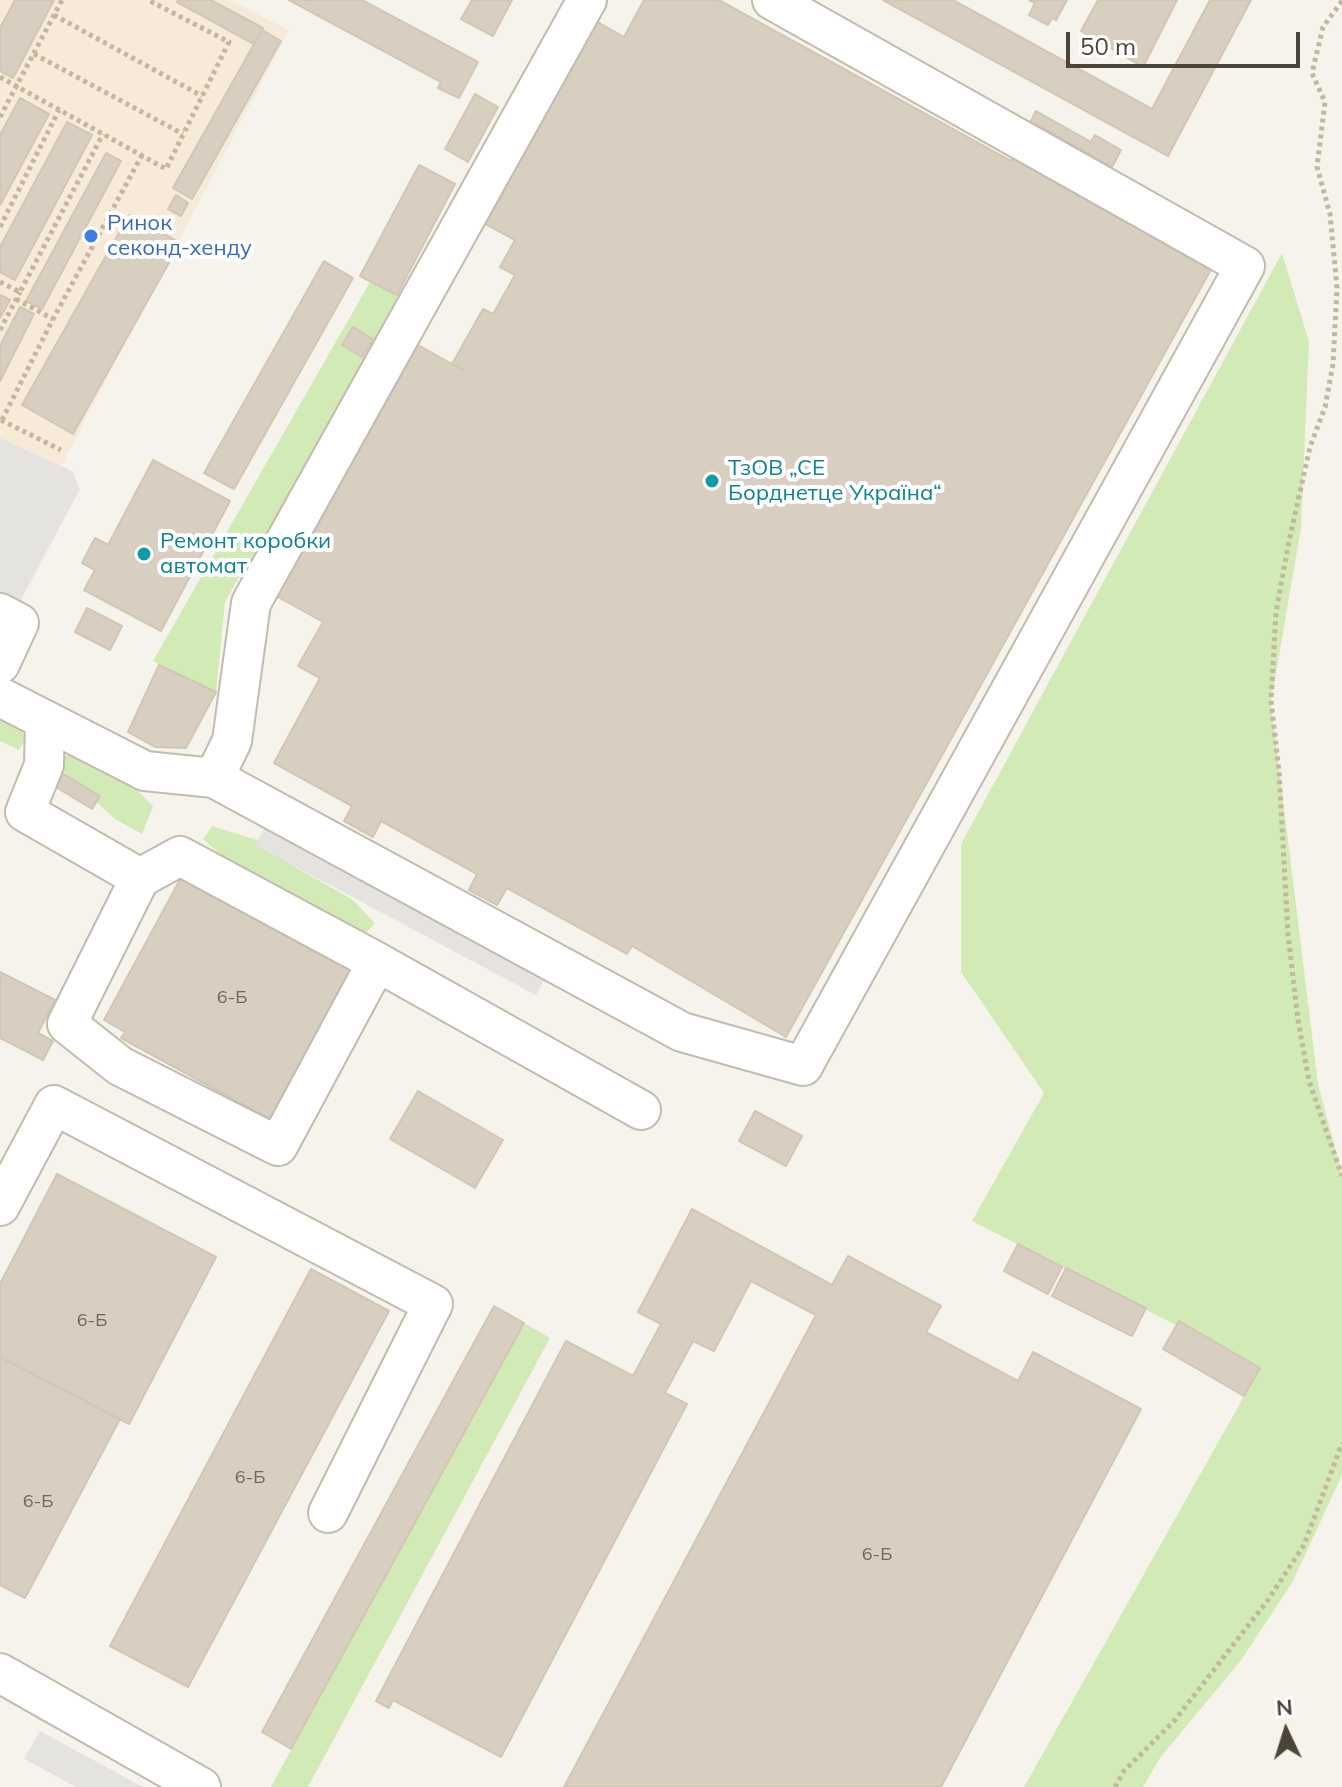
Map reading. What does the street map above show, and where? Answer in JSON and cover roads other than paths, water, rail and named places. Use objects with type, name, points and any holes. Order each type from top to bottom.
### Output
[{"type":"lane","points":[[214,778],[232,741],[251,603],[587,0]]},
{"type":"lane","points":[[0,697],[145,771],[214,778],[682,1032],[803,1066],[1245,266],[772,0]]},
{"type":"lane","points":[[0,613],[19,623],[0,664]]},
{"type":"lane","points":[[45,721],[44,765],[25,812],[140,878]]},
{"type":"lane","points":[[377,962],[278,1146],[120,1066],[67,1024],[140,878],[180,856],[377,962],[641,1110]]},
{"type":"lane","points":[[0,1206],[54,1105],[433,1304],[328,1513]]},
{"type":"lane","points":[[0,1673],[201,1787]]},
{"type":"place","name":"Ринок секонд-хенду","points":[[91,236]]},
{"type":"place","name":"ТзОВ „СЕ Борднетце Україна“","points":[[712,481]]},
{"type":"place","name":"Ремонт коробки автомат","points":[[144,554]]}]
